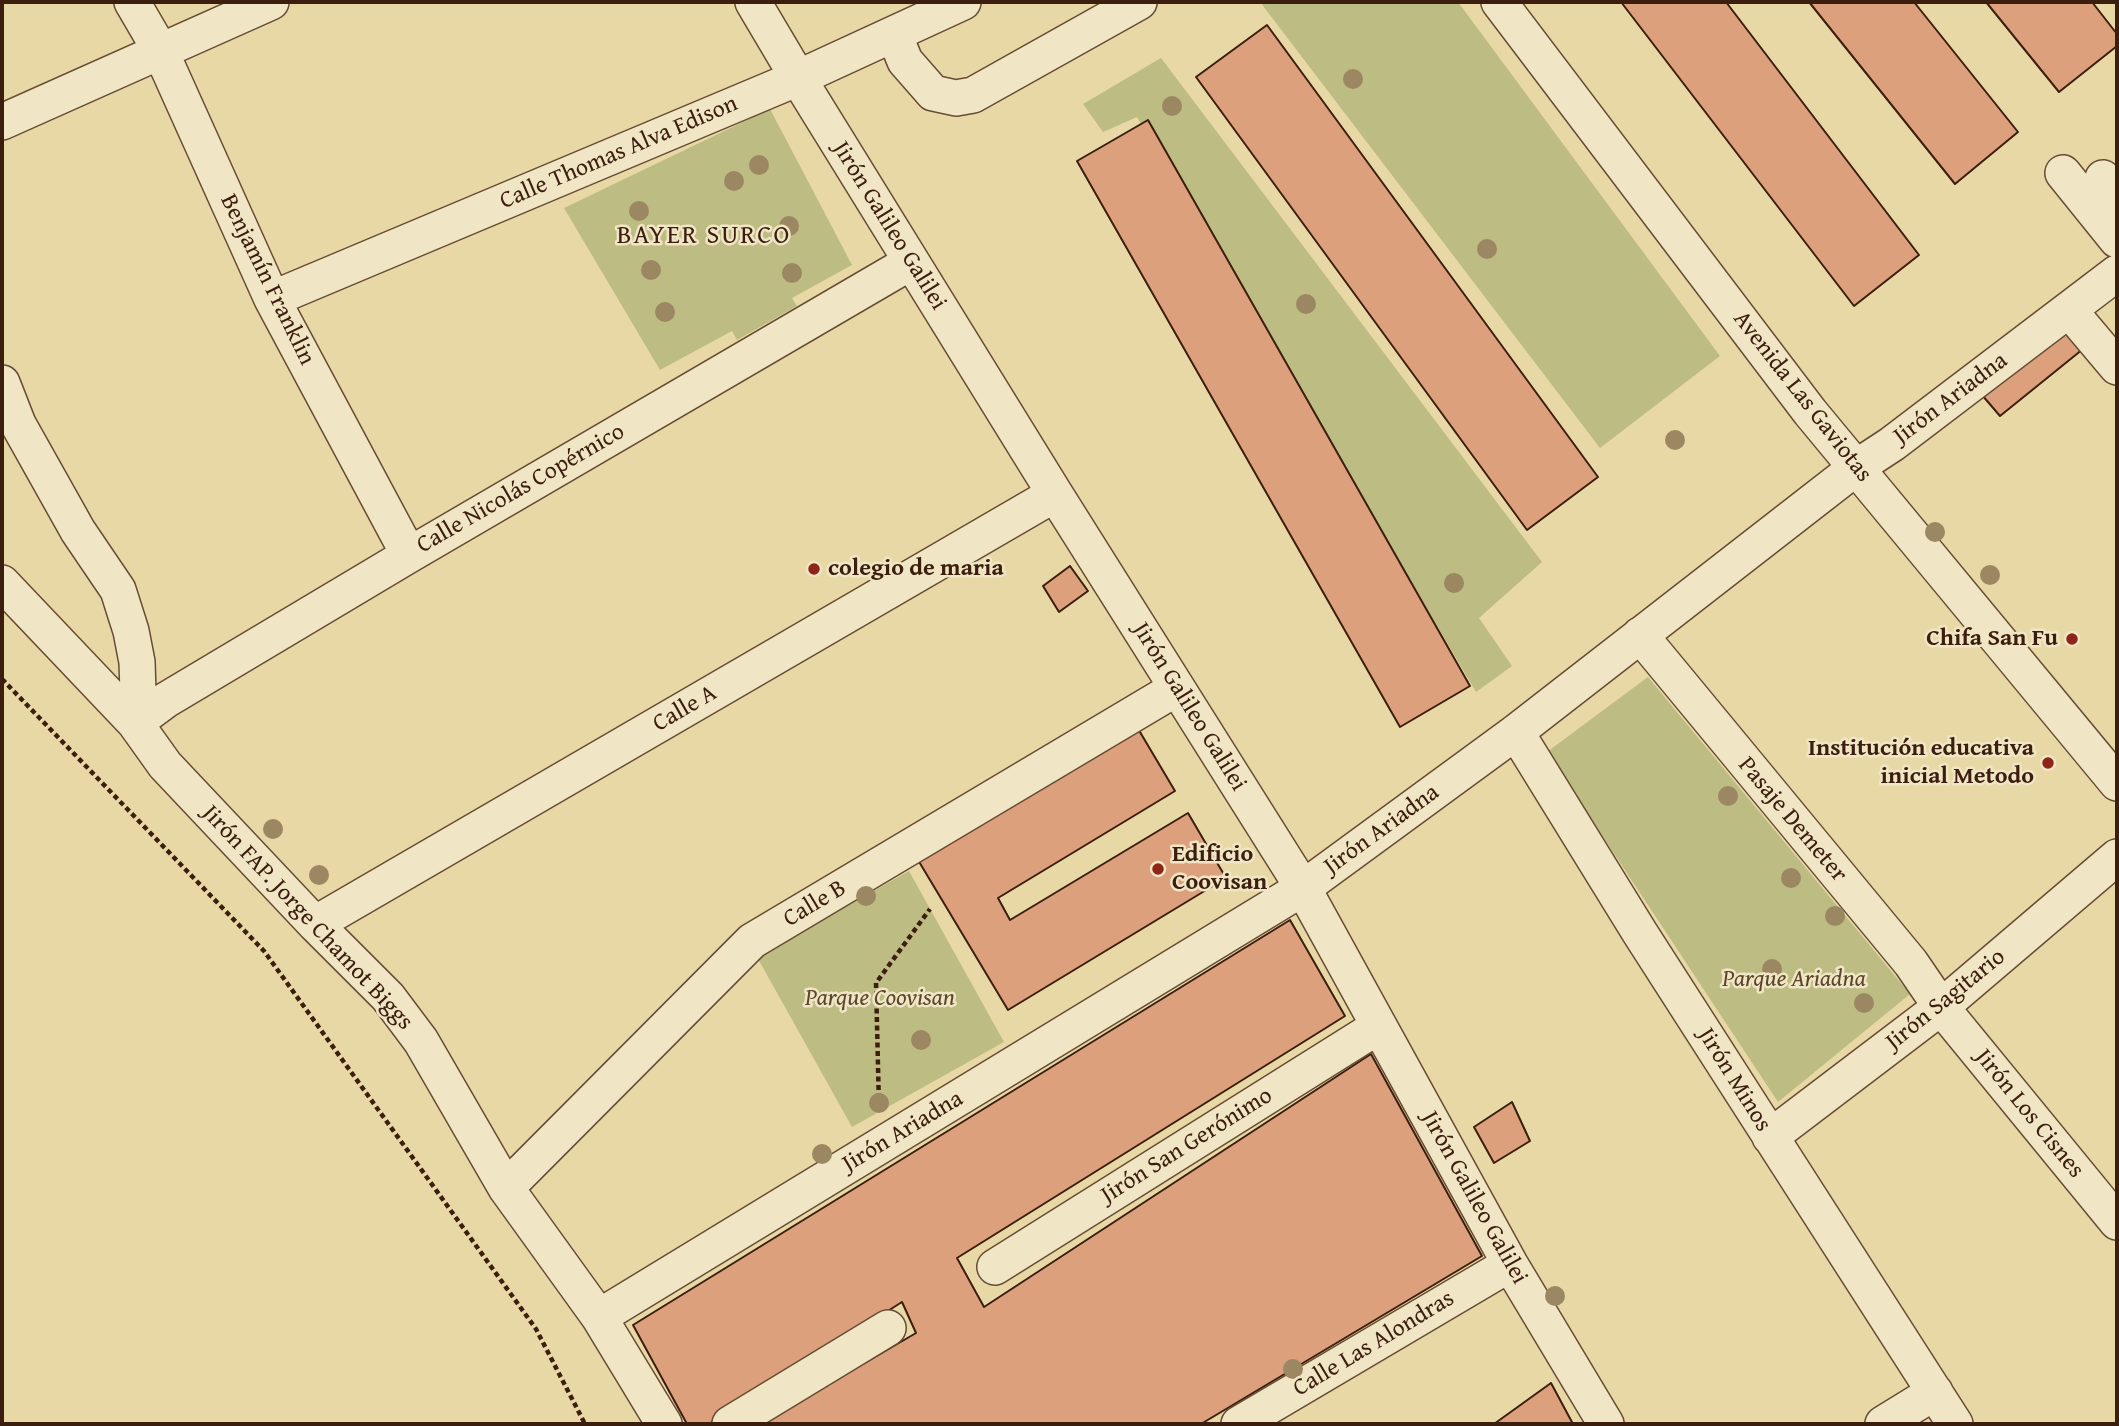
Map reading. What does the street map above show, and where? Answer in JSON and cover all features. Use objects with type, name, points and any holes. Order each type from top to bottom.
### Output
[{"type":"street","name":"Benjamín Franklin","points":[[132,2],[160,50],[272,299],[409,555]]},
{"type":"street","points":[[2,122],[271,2]]},
{"type":"street","name":"Jirón Galileo Galilei","points":[[753,2],[1055,494],[1303,888],[1510,1264],[1606,1424]]},
{"type":"street","name":"Calle Thomas Alva Edison","points":[[272,299],[798,78],[964,2]]},
{"type":"street","points":[[894,34],[905,61],[933,93],[956,98],[973,95],[1139,2]]},
{"type":"street","name":"Avenida Las Gaviotas","points":[[1499,2],[1810,411],[2117,783]]},
{"type":"street","points":[[2063,173],[2117,240]]},
{"type":"street","name":"Calle Nicolás Copérnico","points":[[135,723],[166,700],[409,555],[911,262]]},
{"type":"street","name":"Jirón Ariadna","points":[[599,1317],[1303,888],[1517,732],[1857,467],[1892,444],[2117,273]]},
{"type":"street","points":[[2069,310],[2117,367]]},
{"type":"street","points":[[2,383],[18,424],[78,531],[118,590],[131,631],[137,662],[135,723]]},
{"type":"street","name":"Calle A","points":[[315,924],[1055,494]]},
{"type":"street","name":"Jirón FAP. Jorge Chamot Biggs","points":[[2,583],[135,723],[165,765],[388,997],[421,1041],[506,1188],[599,1317],[664,1424]]},
{"type":"street","name":"Pasaje Demeter","points":[[1640,635],[1911,963],[1941,1007]]},
{"type":"street","name":"Calle B","points":[[506,1188],[752,941],[1177,688]]},
{"type":"street","name":"Jirón Minos","points":[[1517,732],[1770,1137],[1955,1424]]},
{"type":"street","name":"Jirón Sagitario","points":[[1770,1137],[1941,1007],[2117,857]]},
{"type":"street","name":"Jirón Los Cisnes","points":[[1941,1007],[2117,1222]]},
{"type":"street","name":"Jirón San Gerónimo","points":[[995,1267],[1379,1026]]},
{"type":"street","name":"Calle Las Alondras","points":[[1239,1424],[1510,1264]]},
{"type":"street","points":[[730,1424],[888,1328]]},
{"type":"street","points":[[1884,1424],[1935,1392]]},
{"type":"path","points":[[2,679],[264,951],[536,1329],[585,1424]]},
{"type":"path","points":[[880,1146],[876,983],[930,909]]},
{"type":"green space","points":[[1260,2],[1458,2],[1720,356],[1600,448]]},
{"type":"green space","points":[[1161,58],[1542,562],[1479,618],[1512,666],[1476,692],[1137,117],[1103,132],[1083,104]]},
{"type":"green space","points":[[770,109],[852,265],[792,298],[797,306],[737,340],[732,331],[660,370],[564,208]]},
{"type":"green space","name":"Parque Ariadna","points":[[1648,677],[1910,994],[1778,1102],[1547,752]]},
{"type":"green space","name":"Parque Coovisan","points":[[909,871],[1004,1042],[852,1127],[757,957]]},
{"type":"building","points":[[1621,2],[1726,2],[1919,255],[1854,306]]},
{"type":"building","points":[[1809,2],[1914,2],[2018,132],[1955,184]]},
{"type":"building","points":[[1986,2],[2092,2],[2117,34],[2117,46],[2059,92]]},
{"type":"building","points":[[1267,25],[1598,477],[1527,530],[1196,77]]},
{"type":"building","points":[[1148,120],[1470,686],[1400,727],[1077,161]]},
{"type":"building","points":[[2068,328],[2083,349],[2000,416],[1982,395]]},
{"type":"building","points":[[1070,566],[1088,591],[1059,612],[1043,586]]},
{"type":"building","name":"Edificio Coovisan","points":[[1137,727],[1175,791],[998,898],[1010,920],[1188,813],[1226,878],[1008,1010],[918,860]]},
{"type":"building","points":[[1290,920],[1345,1016],[957,1258],[984,1307],[1371,1054],[1482,1256],[1201,1424],[760,1424],[916,1333],[902,1302],[709,1424],[687,1424],[633,1325]]},
{"type":"building","points":[[1512,1102],[1530,1141],[1494,1163],[1474,1127]]},
{"type":"building","points":[[1551,1383],[1573,1424],[1494,1424]]},
{"type":"place","name":"colegio de maria","points":[[814,569]]},
{"type":"place","name":"Chifa San Fu","points":[[2072,639]]},
{"type":"place","name":"Institución educativa inicial Metodo","points":[[2048,763]]},
{"type":"place","name":"Edificio Coovisan","points":[[1158,869]]},
{"type":"district","name":"BAYER SURCO","points":[[704,236]]}]
